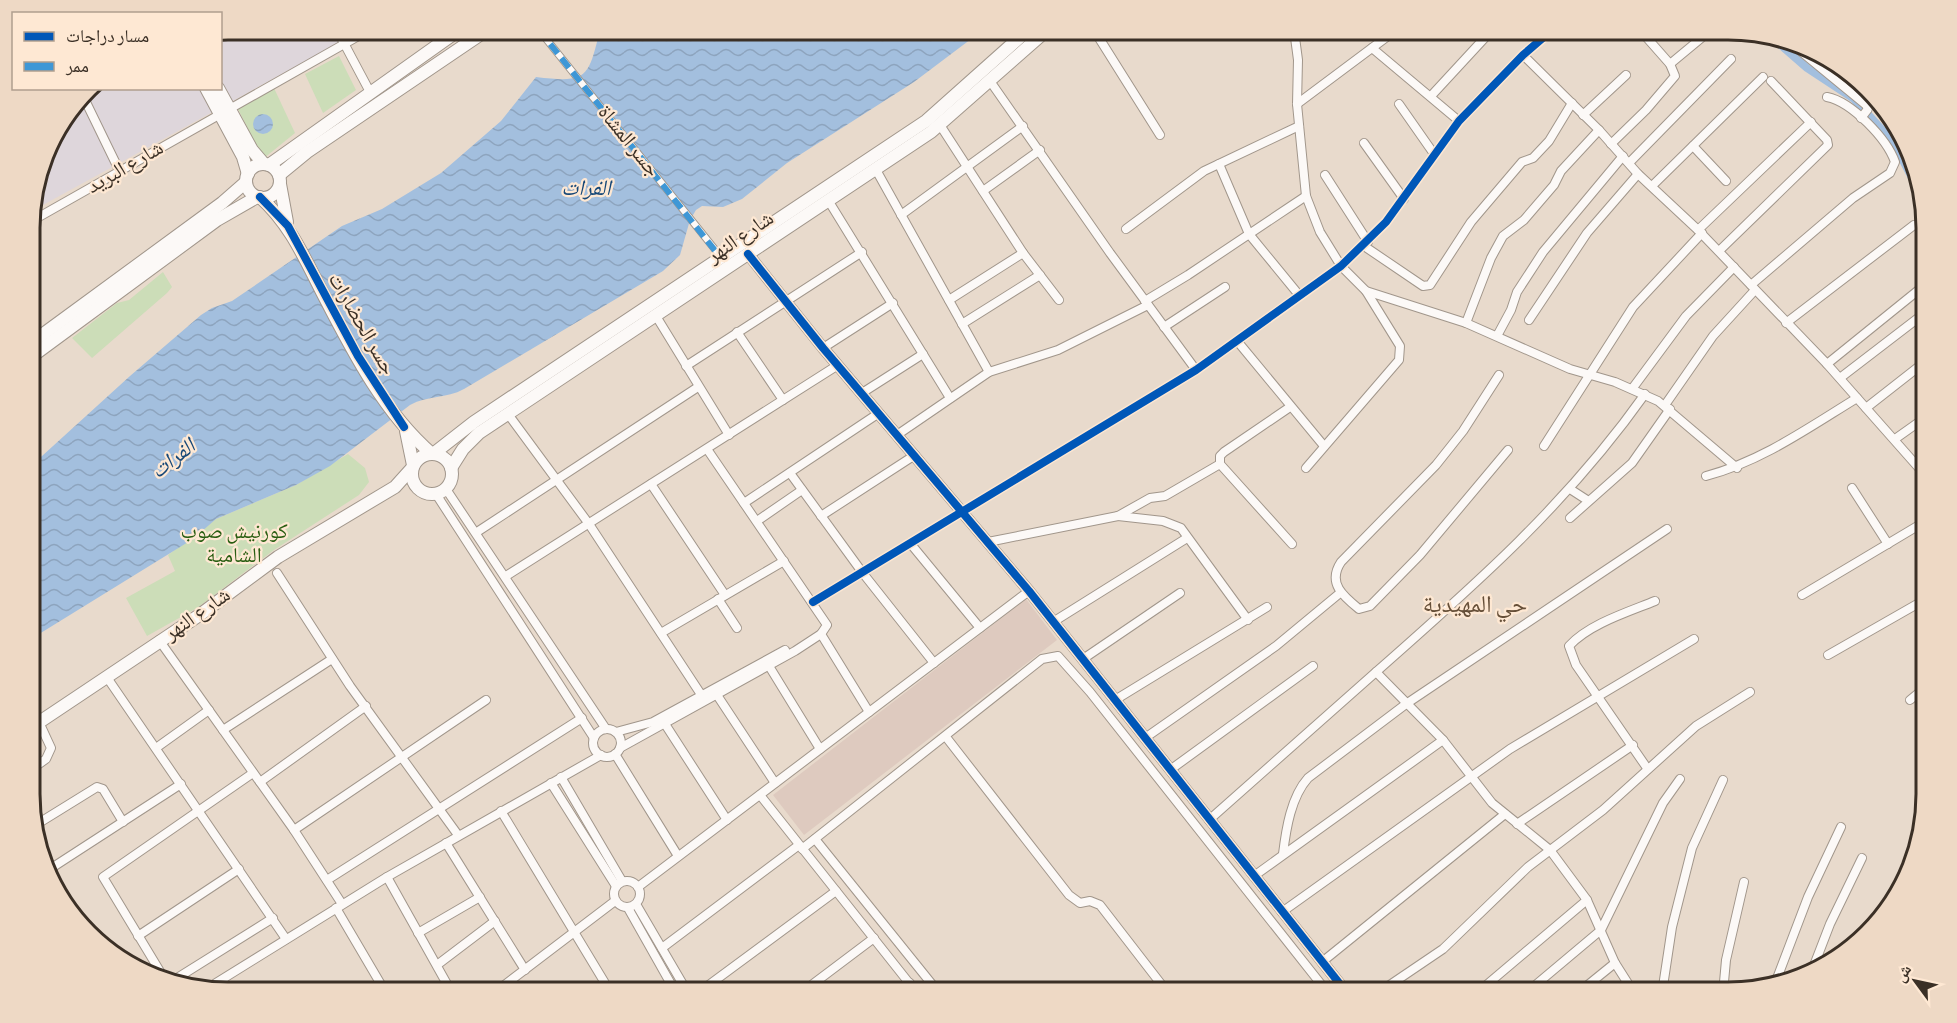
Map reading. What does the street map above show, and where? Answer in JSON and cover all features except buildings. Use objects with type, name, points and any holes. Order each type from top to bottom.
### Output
[{"type":"main road","points":[[41,349],[222,203],[247,178],[255,166],[267,165],[442,41],[450,56]]},
{"type":"main road","points":[[41,336],[216,220],[259,197],[270,196],[279,180],[307,152],[471,41]]},
{"type":"main road","name":"شارع النهر","points":[[432,454],[474,422],[609,340],[656,316],[875,168],[1016,41]]},
{"type":"main road","name":"شارع النهر","points":[[452,468],[473,438],[609,340],[718,253],[903,143],[940,125],[1035,41]]},
{"type":"main road","points":[[208,90],[252,150],[279,180],[291,231]]},
{"type":"main road","points":[[219,90],[224,111],[244,161],[250,191],[259,197],[291,231]]},
{"type":"main road","name":"جسر الحضارات","points":[[291,231],[339,325],[404,427]]},
{"type":"main road","points":[[395,487],[441,492],[452,479],[452,468],[443,457],[432,454],[404,427]]},
{"type":"main road","points":[[404,427],[413,466],[412,481],[420,491]]},
{"type":"main road","points":[[413,466],[421,457],[432,454]]},
{"type":"main road","name":"شارع النهر","points":[[41,721],[201,614],[293,547],[395,487],[413,466]]},
{"type":"street","points":[[342,41],[370,92]]},
{"type":"street","name":"شارع البريد","points":[[41,217],[119,170],[349,41]]},
{"type":"street","name":"جسر المشاة","points":[[547,41],[718,253]]},
{"type":"street","points":[[1101,41],[1160,135]]},
{"type":"street","points":[[1295,41],[1298,60],[1297,104],[1306,196],[1320,232],[1341,266],[1366,291],[1400,346],[1399,360],[1306,468]]},
{"type":"street","points":[[1297,104],[1381,41]]},
{"type":"street","points":[[1431,96],[1482,41]]},
{"type":"street","points":[[813,602],[1196,370],[1341,266],[1366,244],[1404,199],[1459,121],[1539,41]]},
{"type":"street","points":[[1611,144],[1675,76],[1670,64],[1650,41]]},
{"type":"street","points":[[1670,64],[1698,41]]},
{"type":"street","points":[[1372,48],[1459,121]]},
{"type":"street","points":[[1523,55],[1599,130],[1638,174],[1700,231],[1840,378],[1916,464]]},
{"type":"street","points":[[1497,336],[1511,310],[1516,292],[1543,252],[1626,160],[1731,59]]},
{"type":"street","points":[[1810,60],[1866,105],[1868,109],[1861,118]]},
{"type":"street","points":[[1583,115],[1626,75]]},
{"type":"street","points":[[1652,186],[1767,79],[1811,122],[1827,140],[1828,145],[1719,251]]},
{"type":"street","points":[[1839,84],[1844,80]]},
{"type":"street","points":[[990,81],[1196,370]]},
{"type":"street","points":[[1570,518],[1587,500],[1632,463],[1713,336],[1753,288],[1854,198],[1890,173],[1895,162],[1889,146],[1861,118],[1835,99],[1827,97]]},
{"type":"street","points":[[1325,175],[1366,244],[1423,286],[1430,285],[1471,222],[1522,162],[1533,158],[1549,141],[1572,103]]},
{"type":"street","points":[[1399,104],[1434,154]]},
{"type":"street","points":[[87,105],[119,170]]},
{"type":"street","points":[[1544,446],[1642,296],[1700,231],[1811,122]]},
{"type":"street","points":[[940,125],[1023,253],[1059,300]]},
{"type":"street","points":[[901,214],[1023,126]]},
{"type":"street","points":[[1126,228],[1219,164],[1299,126]]},
{"type":"street","points":[[1466,323],[1491,258],[1503,236],[1524,220],[1554,185],[1561,171],[1599,130]]},
{"type":"street","points":[[1364,143],[1404,199]]},
{"type":"street","points":[[1693,146],[1726,181]]},
{"type":"street","points":[[983,191],[1040,150]]},
{"type":"street","points":[[1219,164],[1249,234],[1299,295]]},
{"type":"street","points":[[875,168],[989,372]]},
{"type":"street","points":[[1529,320],[1587,234],[1638,174]]},
{"type":"street","points":[[897,435],[989,372],[1058,350],[1147,303],[1306,196]]},
{"type":"street","points":[[828,200],[950,398]]},
{"type":"street","points":[[1786,323],[1914,225]]},
{"type":"street","points":[[686,366],[862,252]]},
{"type":"street","points":[[949,300],[1023,253]]},
{"type":"street","points":[[747,254],[823,348],[1029,591],[1338,982]]},
{"type":"street","points":[[1632,389],[1686,316],[1734,267]]},
{"type":"street","points":[[962,324],[1040,275]]},
{"type":"street","points":[[1164,327],[1225,287]]},
{"type":"street","points":[[1366,291],[1466,323],[1589,375],[1645,394],[1667,407],[1737,468]]},
{"type":"street","points":[[1827,364],[1916,292]]},
{"type":"street","points":[[823,348],[893,303]]},
{"type":"street","points":[[656,316],[729,435]]},
{"type":"street","points":[[1840,378],[1916,320]]},
{"type":"street","points":[[737,332],[783,400]]},
{"type":"street","points":[[1238,342],[1324,446]]},
{"type":"street","points":[[862,393],[923,354]]},
{"type":"street","points":[[506,576],[838,365]]},
{"type":"street","points":[[1866,408],[1916,369]]},
{"type":"street","points":[[1499,375],[1463,431],[1436,465],[1341,562],[1335,575],[1340,593],[1359,609],[1370,606],[1420,555],[1508,450]]},
{"type":"street","points":[[477,532],[698,387]]},
{"type":"street","points":[[1209,820],[1506,556],[1570,489],[1622,427],[1645,394]]},
{"type":"street","points":[[1706,476],[1737,468],[1760,457],[1857,398]]},
{"type":"street","points":[[1290,407],[1224,452],[1220,456],[1220,464],[1292,544]]},
{"type":"street","points":[[744,503],[879,413]]},
{"type":"street","points":[[508,414],[589,524],[702,696]]},
{"type":"street","points":[[1895,439],[1916,424]]},
{"type":"street","points":[[218,982],[458,835],[601,755],[617,751],[769,666],[821,634],[827,622],[707,449]]},
{"type":"street","points":[[821,516],[915,455]]},
{"type":"street","points":[[1118,516],[1150,498],[1165,496],[1220,464]]},
{"type":"street","points":[[790,473],[862,572],[933,663]]},
{"type":"street","points":[[651,484],[722,597],[737,628]]},
{"type":"street","points":[[1852,488],[1888,544]]},
{"type":"street","points":[[1570,489],[1587,500]]},
{"type":"street","points":[[757,521],[802,490]]},
{"type":"street","points":[[441,492],[477,532],[611,731],[621,740],[617,751]]},
{"type":"street","points":[[441,492],[582,718],[594,738],[594,747],[601,755]]},
{"type":"street","points":[[988,542],[1118,516],[1163,521],[1181,528],[1248,620]]},
{"type":"street","points":[[1802,595],[1916,527]]},
{"type":"street","points":[[1283,854],[1285,834],[1298,791],[1308,778],[1406,704],[1667,529]]},
{"type":"street","points":[[1053,622],[1187,538]]},
{"type":"street","points":[[910,543],[980,628]]},
{"type":"street","points":[[661,633],[784,561]]},
{"type":"street","points":[[277,573],[332,659],[458,835]]},
{"type":"street","points":[[638,887],[1029,591]]},
{"type":"street","points":[[1083,659],[1180,593]]},
{"type":"street","points":[[1145,738],[1276,646],[1340,593]]},
{"type":"street","points":[[1647,768],[1576,665],[1569,646],[1613,619],[1655,601]]},
{"type":"street","points":[[1828,656],[1916,605]]},
{"type":"street","points":[[1115,700],[1267,607]]},
{"type":"street","points":[[821,634],[870,712]]},
{"type":"street","points":[[1282,912],[1510,749],[1694,639]]},
{"type":"street","points":[[159,640],[327,880],[380,982]]},
{"type":"street","points":[[594,738],[611,731],[646,726],[792,646],[805,642]]},
{"type":"street","points":[[662,948],[815,839],[1047,656],[1052,655],[1063,660],[1090,692],[1319,982]]},
{"type":"street","points":[[223,730],[332,659]]},
{"type":"street","points":[[769,666],[820,749]]},
{"type":"street","points":[[1170,770],[1313,666]]},
{"type":"street","points":[[1376,672],[1443,740],[1505,814],[1550,850],[1587,900],[1625,982]]},
{"type":"street","points":[[106,676],[286,939]]},
{"type":"street","points":[[1090,692],[1101,683]]},
{"type":"street","points":[[1394,982],[1443,949],[1528,867],[1603,810],[1696,726],[1750,692]]},
{"type":"street","points":[[717,695],[775,783]]},
{"type":"street","points":[[1910,700],[1916,695]]},
{"type":"street","points":[[294,830],[486,700]]},
{"type":"street","points":[[260,782],[366,706]]},
{"type":"street","points":[[156,748],[209,710]]},
{"type":"street","points":[[327,880],[582,718]]},
{"type":"street","points":[[665,724],[727,820]]},
{"type":"street","points":[[41,734],[51,748],[46,759],[41,763]]},
{"type":"street","points":[[946,737],[1069,894],[1080,903],[1090,901],[1100,905],[1160,982]]},
{"type":"street","points":[[1254,876],[1443,740]]},
{"type":"street","points":[[1517,824],[1633,745]]},
{"type":"street","points":[[617,751],[678,856]]},
{"type":"street","points":[[158,969],[103,877],[254,773]]},
{"type":"street","points":[[561,777],[619,883]]},
{"type":"street","points":[[1539,982],[1601,930],[1663,802],[1680,779]]},
{"type":"street","points":[[1664,982],[1672,927],[1692,848],[1723,780]]},
{"type":"street","points":[[551,783],[619,883]]},
{"type":"street","points":[[55,866],[181,784]]},
{"type":"street","points":[[42,821],[97,787],[103,789],[123,822]]},
{"type":"street","points":[[760,795],[909,982]]},
{"type":"street","points":[[501,811],[601,982]]},
{"type":"street","points":[[1322,962],[1505,814]]},
{"type":"street","points":[[1778,976],[1812,888],[1841,827]]},
{"type":"street","points":[[815,839],[930,982]]},
{"type":"street","points":[[446,843],[525,970]]},
{"type":"street","points":[[1816,960],[1830,924],[1862,858]]},
{"type":"street","points":[[138,936],[239,869]]},
{"type":"street","points":[[387,877],[446,982]]},
{"type":"street","points":[[615,901],[613,893],[619,883],[631,881],[638,887],[640,896],[632,906]]},
{"type":"street","points":[[1724,982],[1726,960],[1744,882]]},
{"type":"street","points":[[713,982],[836,891]]},
{"type":"street","points":[[418,933],[480,897]]},
{"type":"street","points":[[1490,982],[1587,900]]},
{"type":"street","points":[[509,982],[615,901]]},
{"type":"street","points":[[615,901],[632,906],[662,948],[682,982]]},
{"type":"street","points":[[632,906],[670,982]]},
{"type":"street","points":[[180,976],[273,918]]},
{"type":"street","points":[[437,966],[495,921]]},
{"type":"street","points":[[816,982],[874,938]]},
{"type":"street","points":[[1592,982],[1615,963]]},
{"type":"shaded area","points":[[222,41],[342,41],[42,206],[47,180],[60,146],[79,114],[102,90],[222,90]]},
{"type":"shaded area","points":[[1026,599],[1057,640],[804,835],[773,795]]},
{"type":"green space","points":[[339,56],[356,90],[323,113],[305,74]]},
{"type":"green space","points":[[274,88],[295,133],[263,159],[238,109]]},
{"type":"green space","points":[[163,272],[172,287],[92,358],[72,338],[117,303],[129,300]]},
{"type":"green space","name":"كورنيش صوب الشامية","points":[[348,454],[365,468],[369,482],[359,495],[274,550],[197,608],[147,636],[126,598],[175,571],[168,555],[216,519],[296,485]]},
{"type":"water","name":"الفرات","points":[[597,41],[968,41],[914,82],[787,163],[742,199],[723,207],[702,206],[696,210],[690,220],[680,255],[663,271],[464,389],[410,405],[330,466],[296,485],[216,519],[193,539],[41,633],[41,457],[201,315],[212,308],[232,301],[342,226],[382,209],[441,173],[501,121],[536,77],[575,78],[583,74],[592,59]]},
{"type":"water","points":[[263,114],[270,117],[273,124],[270,131],[263,134],[256,131],[253,124],[256,117]]},
{"type":"waterway","points":[[1787,50],[1807,68],[1854,99],[1894,143],[1904,161]]},
{"type":"marked path","points":[[548,41],[721,258]]},
{"type":"cycle path","points":[[813,602],[1196,370],[1341,266],[1386,222],[1459,121],[1539,41]]},
{"type":"cycle path","points":[[260,197],[288,226],[358,356],[404,427]]},
{"type":"cycle path","points":[[748,254],[823,348],[1029,591],[1338,982]]},
{"type":"district","name":"حي المهيدية","points":[[1475,604]]}]
